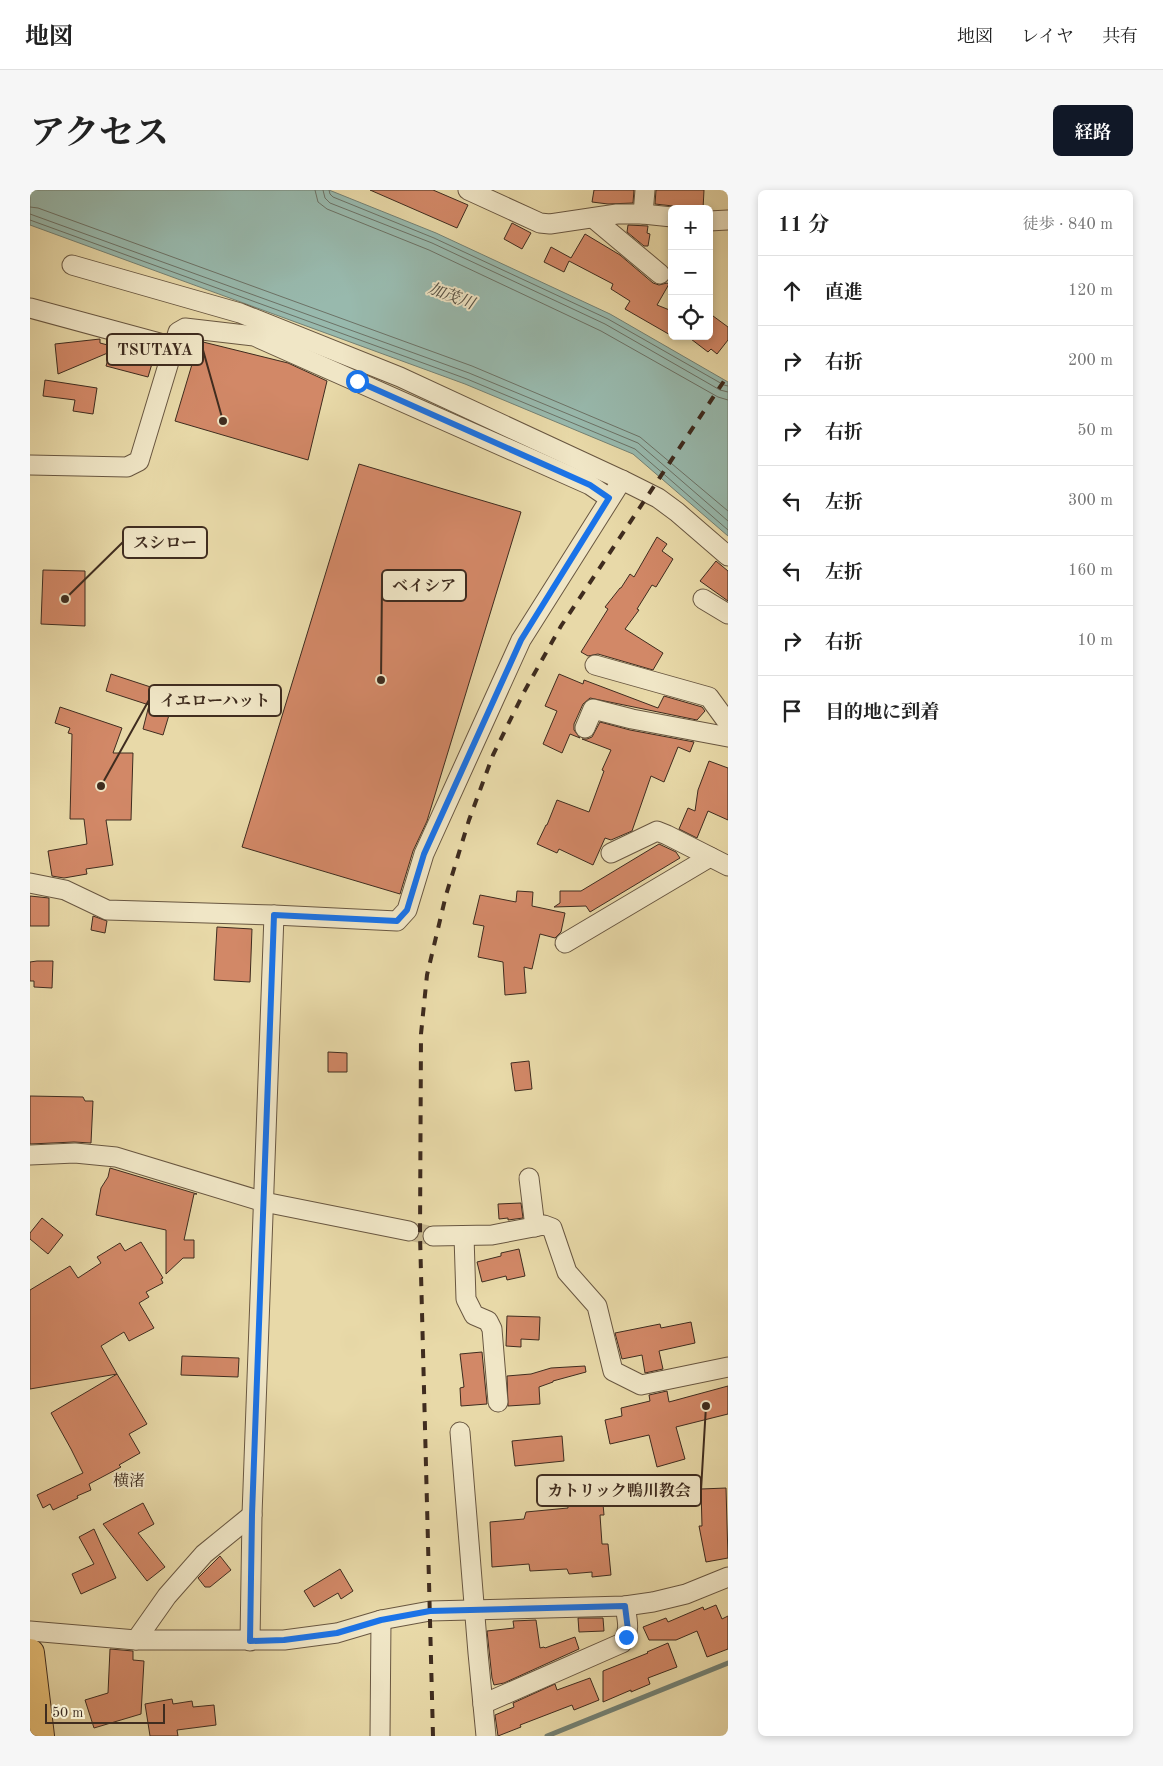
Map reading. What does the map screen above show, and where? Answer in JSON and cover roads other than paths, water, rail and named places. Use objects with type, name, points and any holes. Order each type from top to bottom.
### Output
[{"type":"highway","points":[[30,1653],[40,1736]]},
{"type":"street","points":[[468,190],[540,223],[550,224],[617,214],[644,214],[668,217]]},
{"type":"street","points":[[644,214],[645,190]]},
{"type":"street","points":[[592,218],[660,274]]},
{"type":"street","points":[[713,222],[728,220]]},
{"type":"street","points":[[72,265],[240,313],[400,377],[658,498],[678,512],[728,556]]},
{"type":"street","points":[[30,308],[174,347]]},
{"type":"street","points":[[30,466],[128,466],[140,461],[178,332],[185,328],[254,336],[590,485],[609,498]]},
{"type":"street","points":[[30,883],[65,890],[107,910],[397,921],[407,910],[424,854],[521,640],[622,480]]},
{"type":"street","points":[[702,599],[728,614]]},
{"type":"street","points":[[595,665],[709,697],[728,723]]},
{"type":"street","points":[[585,728],[593,708],[632,719],[728,737]]},
{"type":"street","points":[[611,854],[657,831],[728,866]]},
{"type":"street","points":[[565,942],[710,857]]},
{"type":"street","points":[[250,1641],[252,1515],[274,915]]},
{"type":"street","points":[[30,1155],[75,1153],[116,1157],[264,1202],[409,1231]]},
{"type":"street","points":[[529,1178],[535,1227]]},
{"type":"street","points":[[433,1236],[492,1235],[544,1225],[552,1228],[567,1272],[597,1306],[613,1370],[641,1385],[728,1367]]},
{"type":"street","points":[[464,1236],[466,1299],[474,1315],[488,1321],[492,1329],[498,1402]]},
{"type":"street","points":[[460,1432],[486,1736]]},
{"type":"street","points":[[136,1640],[167,1596],[204,1554],[252,1515]]},
{"type":"street","points":[[30,1632],[136,1640],[284,1640],[337,1633],[381,1620],[430,1611],[625,1606],[686,1594],[728,1577]]},
{"type":"street","points":[[483,1704],[622,1643],[628,1630],[625,1606]]},
{"type":"street","points":[[380,1736],[381,1620]]},
{"type":"water","name":"加茂川","points":[[30,190],[329,190],[436,233],[610,314],[728,382],[728,536],[633,454],[465,384],[30,225]]},
{"type":"waterway","points":[[547,1736],[728,1663]]},
{"type":"tunnel","points":[[409,1231],[433,1236]]},
{"type":"railway","points":[[433,1736],[420,1235],[421,1034],[427,975],[446,895],[469,820],[493,755],[524,692],[561,626],[728,375]]},
{"type":"place","name":"TSUTAYA","points":[[223,421]]},
{"type":"place","name":"スシロー","points":[[65,599]]},
{"type":"place","name":"ベイシア","points":[[381,680]]},
{"type":"place","name":"イエローハット","points":[[101,786]]},
{"type":"place","name":"カトリック鴨川教会","points":[[706,1406]]},
{"type":"district","name":"横渚","points":[[129,1482]]}]
